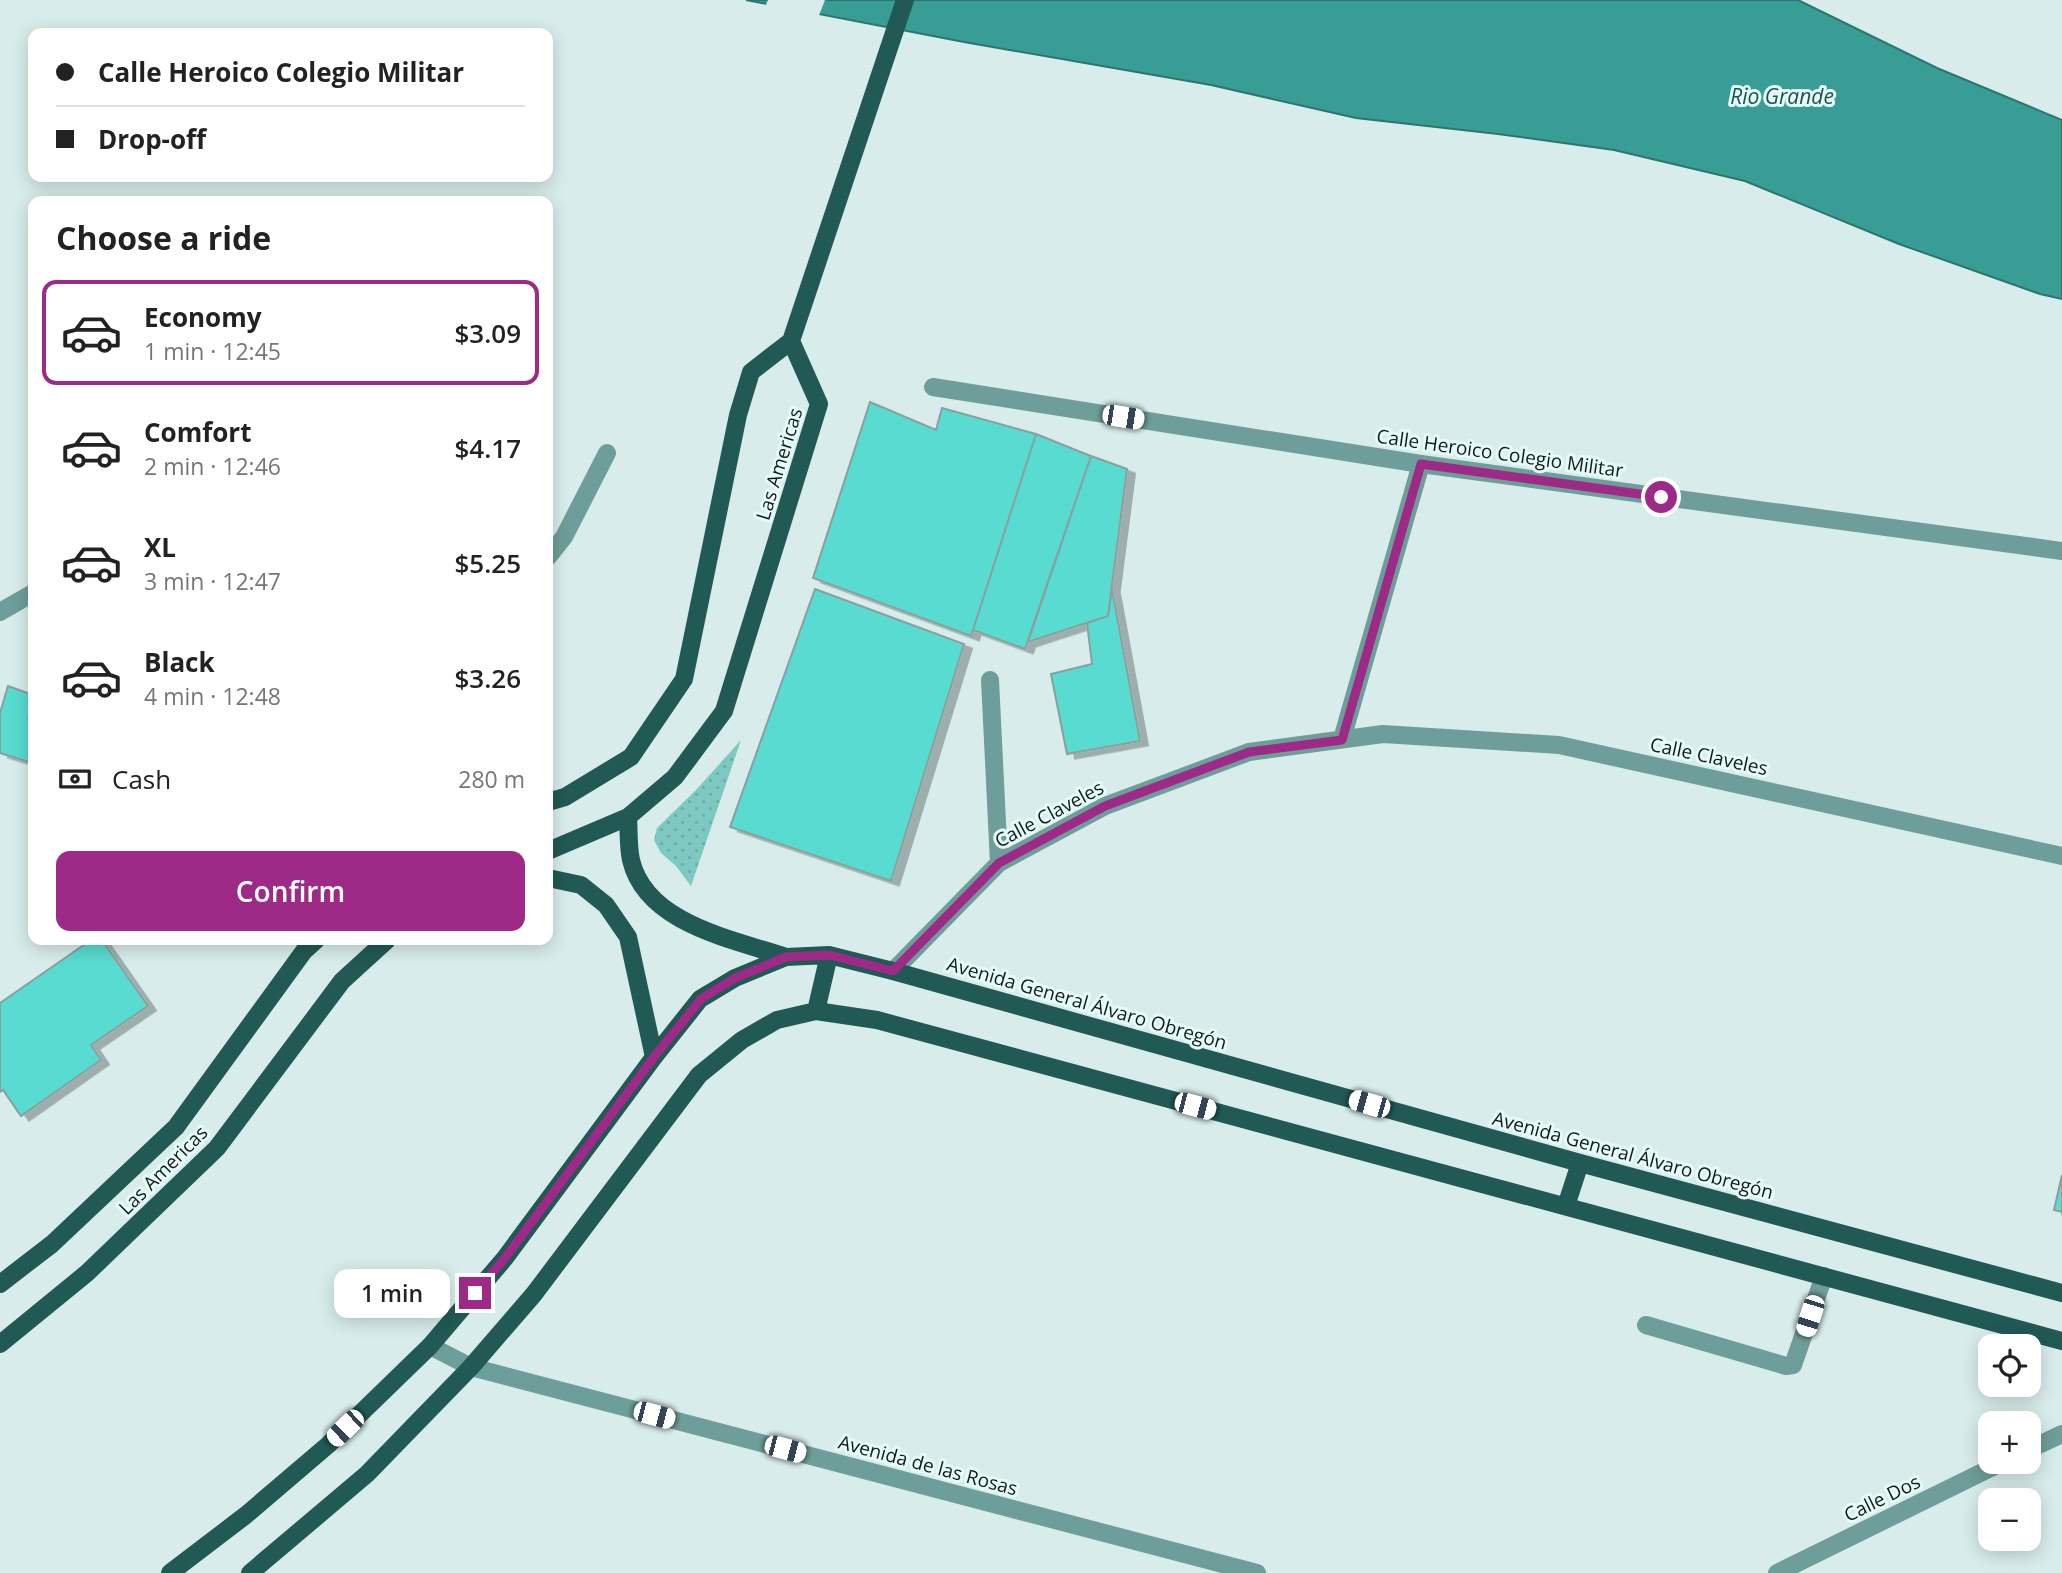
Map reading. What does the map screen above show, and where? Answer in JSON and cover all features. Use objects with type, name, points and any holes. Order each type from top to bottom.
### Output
[{"type":"main road","points":[[553,801],[565,797],[631,757],[684,679],[738,415],[751,372],[791,341],[905,0]]},
{"type":"main road","name":"Las Americas","points":[[553,849],[628,817],[675,777],[724,711],[819,404],[791,341]]},
{"type":"main road","points":[[628,817],[631,861],[646,893],[688,924],[786,957]]},
{"type":"main road","points":[[553,879],[582,885],[606,905],[628,937],[654,1057]]},
{"type":"main road","name":"Las Americas","points":[[0,1284],[52,1244],[176,1127],[311,945]]},
{"type":"main road","name":"Las Americas","points":[[0,1343],[87,1273],[217,1148],[342,981],[382,945]]},
{"type":"main road","points":[[816,1011],[829,955]]},
{"type":"main road","name":"Avenida General Álvaro Obregón","points":[[170,1573],[246,1515],[328,1445],[430,1346],[505,1258],[654,1057],[701,999],[735,978],[786,957],[829,955],[893,971],[1580,1163],[2062,1293]]},
{"type":"main road","points":[[250,1573],[367,1474],[471,1367],[534,1294],[699,1074],[742,1040],[777,1020],[816,1011],[877,1020],[2062,1341]]},
{"type":"main road","points":[[1566,1206],[1580,1163]]},
{"type":"street","name":"Calle Heroico Colegio Militar","points":[[933,387],[1421,464],[2062,551]]},
{"type":"street","points":[[553,551],[564,537],[607,453]]},
{"type":"street","points":[[1342,740],[1421,464]]},
{"type":"street","points":[[0,612],[28,596]]},
{"type":"street","points":[[990,680],[999,863]]},
{"type":"street","name":"Calle Claveles","points":[[893,971],[999,863],[1105,806],[1249,752],[1383,734],[1559,745],[2062,856]]},
{"type":"street","points":[[1646,1325],[1786,1366],[1793,1365],[1824,1276]]},
{"type":"street","name":"Avenida de las Rosas","points":[[430,1346],[471,1367],[1257,1573]]},
{"type":"street","points":[[2041,1444],[2062,1434]]},
{"type":"street","name":"Calle Dos","points":[[1777,1573],[1979,1474]]},
{"type":"shaded area","points":[[741,740],[691,886],[676,866],[661,853],[654,840],[657,828]]},
{"type":"water","name":"Rio Grande","points":[[746,0],[1798,0],[1937,68],[2062,120],[2062,299],[2040,294],[1899,244],[1745,181],[1614,150],[1356,118],[1211,85],[964,42]]},
{"type":"pier","points":[[768,0],[825,0],[818,18],[765,7]]},
{"type":"building","points":[[870,402],[936,430],[942,408],[1036,434],[971,636],[813,578]]},
{"type":"building","points":[[1036,434],[1091,456],[1025,649],[973,630]]},
{"type":"building","points":[[1091,456],[1127,469],[1108,616],[1028,642]]},
{"type":"building","points":[[815,589],[964,644],[891,881],[730,827]]},
{"type":"building","points":[[1112,589],[1140,741],[1067,754],[1051,674],[1092,664],[1087,623],[1108,616]]},
{"type":"building","points":[[8,686],[28,693],[28,762],[0,753],[0,713]]},
{"type":"building","points":[[84,945],[105,945],[148,1006],[91,1045],[101,1060],[21,1116],[3,1090],[0,1092],[0,1003]]},
{"type":"building","points":[[2062,1175],[2062,1212],[2054,1210]]},
{"type":"route","points":[[475,1293],[505,1258],[654,1057],[701,999],[735,978],[786,957],[829,955],[893,971],[999,863],[1105,806],[1249,752],[1342,740],[1421,464],[1661,497]]}]
